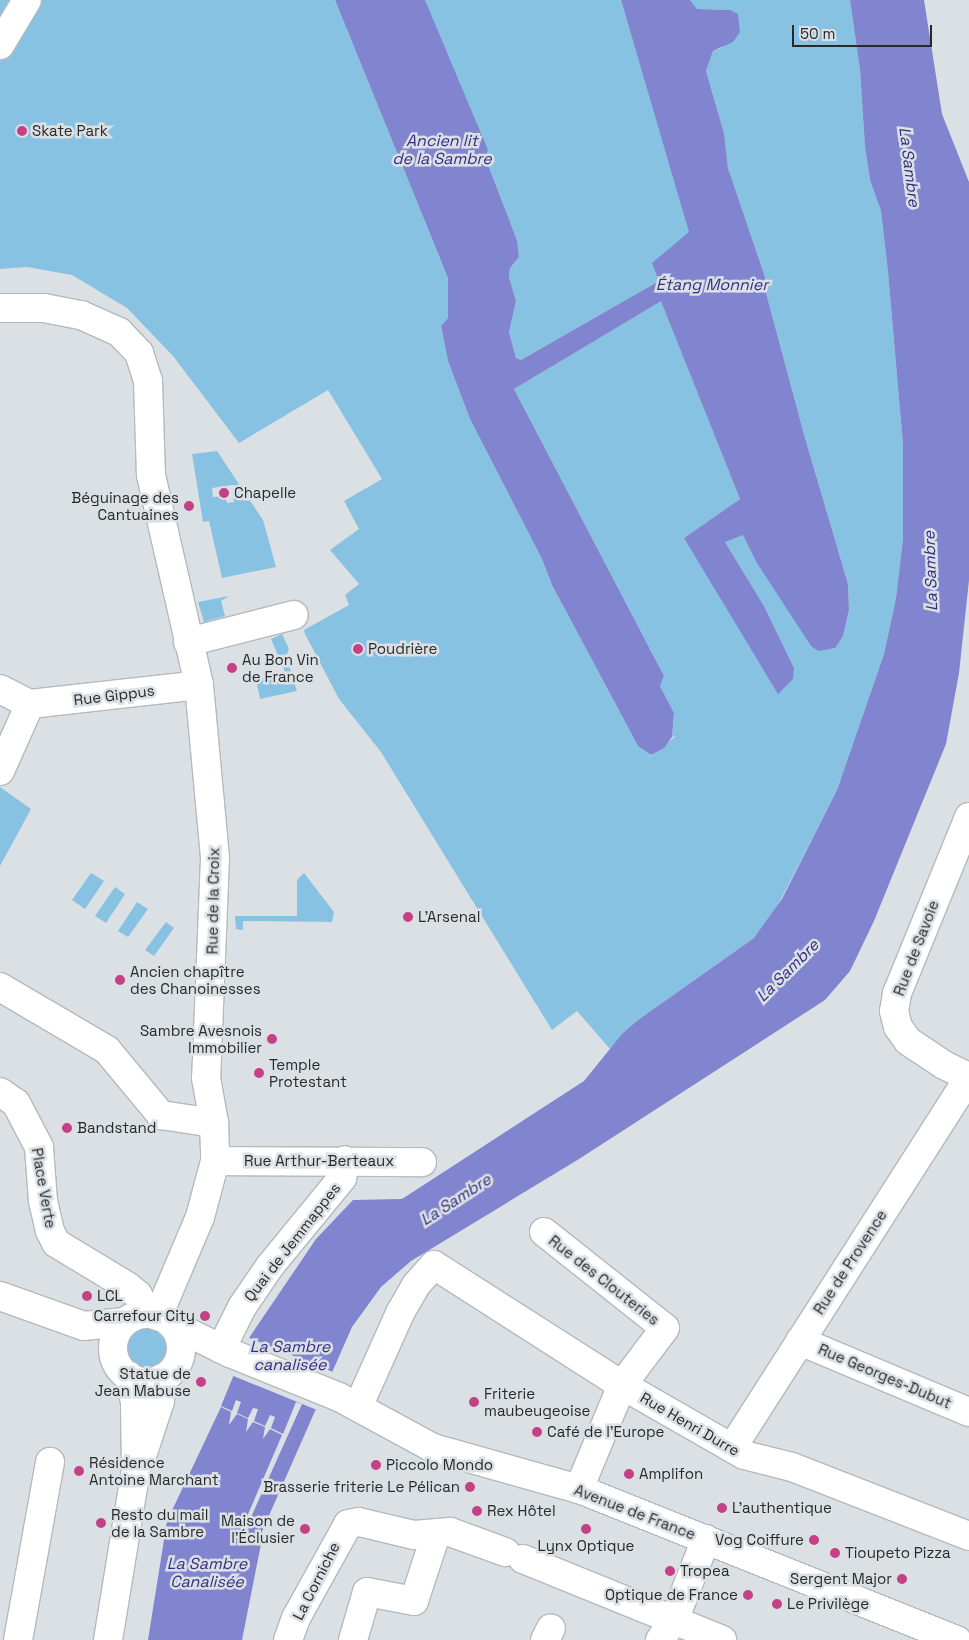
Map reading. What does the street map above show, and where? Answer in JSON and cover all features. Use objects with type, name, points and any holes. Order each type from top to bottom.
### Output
[{"type":"street","points":[[0,46],[27,0]]},
{"type":"street","name":"Rue de la Croix","points":[[0,308],[44,308],[81,315],[119,332],[139,352],[148,381],[150,475],[199,685],[215,858],[206,1078],[214,1123],[215,1161],[200,1217],[151,1319]]},
{"type":"street","points":[[188,642],[294,615]]},
{"type":"street","name":"Rue Gippus","points":[[30,704],[199,685]]},
{"type":"street","points":[[0,689],[30,704],[2,776]]},
{"type":"street","name":"Rue de Savoie","points":[[969,817],[896,993],[894,1011],[898,1027],[908,1041],[944,1065],[969,1077]]},
{"type":"street","points":[[0,987],[107,1050],[161,1115],[214,1123]]},
{"type":"street","name":"Rue de Provence","points":[[732,1448],[969,1077]]},
{"type":"street","name":"Place Verte","points":[[1,1092],[16,1103],[38,1147],[50,1231],[56,1243],[138,1295],[151,1319]]},
{"type":"street","name":"Rue Arthur-Berteaux","points":[[215,1161],[346,1160],[422,1162]]},
{"type":"street","name":"Quai de Jemmappes","points":[[229,1352],[232,1323],[270,1266],[342,1178],[346,1160]]},
{"type":"street","name":"Rue des Clouteries","points":[[544,1232],[665,1328],[622,1385]]},
{"type":"street","name":"Rue Henri Durre","points":[[358,1407],[374,1368],[416,1285],[434,1265],[622,1385],[732,1448],[760,1462],[792,1467],[969,1536]]},
{"type":"street","points":[[0,1296],[84,1326],[151,1319],[181,1344],[169,1372],[148,1445],[136,1468]]},
{"type":"street","points":[[0,1305],[80,1339],[122,1368],[146,1381],[229,1352]]},
{"type":"street","points":[[108,1640],[136,1468],[135,1402],[122,1368],[115,1339],[151,1319]]},
{"type":"street","name":"Avenue de France","points":[[151,1319],[332,1395],[433,1448],[580,1489],[957,1640]]},
{"type":"street","name":"Rue Georges-Dubut","points":[[800,1341],[969,1412]]},
{"type":"street","points":[[580,1489],[622,1385]]},
{"type":"street","points":[[18,1640],[50,1462]]},
{"type":"street","name":"La Corniche","points":[[288,1640],[296,1618],[348,1524],[358,1522],[398,1533],[436,1534]]},
{"type":"street","points":[[353,1640],[367,1592],[414,1601],[436,1534],[450,1532],[514,1556],[667,1630],[722,1640]]},
{"type":"street","points":[[667,1630],[706,1539]]},
{"type":"shaded area","points":[[0,0],[335,0],[448,278],[448,318],[441,326],[448,361],[470,419],[542,559],[552,585],[638,746],[651,755],[647,759],[676,736],[672,737],[674,713],[660,686],[664,676],[514,389],[661,300],[740,499],[684,538],[794,668],[764,606],[725,542],[729,539],[743,535],[811,646],[843,636],[849,610],[848,584],[805,438],[766,293],[765,277],[728,168],[724,133],[706,71],[713,51],[722,48],[730,10],[697,9],[690,0],[850,0],[860,70],[865,147],[870,180],[881,211],[903,445],[903,539],[896,598],[884,654],[837,790],[772,917],[754,938],[638,1020],[610,1049],[577,1011],[552,1030],[381,752],[339,699],[305,634],[304,630],[349,605],[345,595],[359,584],[330,550],[359,529],[344,501],[382,479],[328,390],[239,443],[173,356],[127,308],[72,275],[27,267],[0,269]]},
{"type":"shaded area","points":[[425,0],[621,0],[690,232],[653,263],[659,281],[521,360],[516,358],[509,332],[516,301],[509,277],[510,268],[519,257],[517,240]]},
{"type":"shaded area","points":[[217,451],[263,520],[276,567],[222,578],[209,521],[203,522],[192,454]],"holes":[[[237,486],[237,491],[233,495],[234,502],[227,503],[225,496],[213,497],[212,488]]]},
{"type":"shaded area","points":[[229,596],[221,601],[225,616],[204,622],[198,602]]},
{"type":"shaded area","points":[[282,634],[289,649],[286,656],[297,691],[260,699],[256,680],[285,672],[271,639]]},
{"type":"shaded area","points":[[0,787],[31,809],[0,866]]},
{"type":"shaded area","points":[[91,873],[104,881],[85,909],[72,900]]},
{"type":"shaded area","points":[[304,873],[334,912],[332,922],[243,921],[243,930],[236,929],[235,916],[297,916],[297,880]]},
{"type":"shaded area","points":[[115,887],[125,894],[106,923],[95,916]]},
{"type":"shaded area","points":[[137,902],[148,909],[128,937],[118,931]]},
{"type":"shaded area","points":[[166,922],[174,928],[154,956],[145,950]]},
{"type":"shaded area","points":[[147,1326],[160,1330],[166,1336],[170,1349],[166,1362],[160,1368],[147,1372],[134,1368],[128,1362],[124,1349],[128,1336],[134,1330]]},
{"type":"water","points":[[335,0],[425,0],[488,150],[485,157],[517,240],[519,257],[510,268],[509,277],[516,301],[509,332],[516,358],[521,360],[659,281],[652,263],[689,232],[621,0],[690,0],[697,9],[730,10],[738,14],[740,32],[733,42],[713,51],[706,71],[724,133],[728,168],[765,277],[766,293],[805,438],[848,584],[849,610],[843,636],[835,648],[818,651],[811,646],[757,563],[743,535],[725,542],[764,606],[794,668],[793,679],[778,694],[684,538],[740,499],[661,301],[514,389],[664,676],[660,686],[674,713],[672,737],[664,748],[651,755],[638,746],[552,585],[542,559],[470,419],[448,361],[441,326],[448,318],[448,278]]},
{"type":"water","points":[[850,0],[924,0],[942,114],[969,182],[969,580],[959,673],[946,744],[874,921],[850,971],[825,1000],[579,1159],[411,1261],[381,1287],[352,1327],[260,1536],[261,1544],[242,1640],[148,1640],[167,1521],[221,1407],[231,1412],[229,1425],[237,1414],[248,1419],[246,1432],[253,1422],[265,1427],[263,1439],[270,1429],[282,1435],[240,1533],[243,1535],[302,1404],[296,1402],[283,1434],[271,1428],[275,1417],[270,1415],[265,1426],[254,1421],[258,1409],[253,1408],[248,1418],[237,1413],[241,1402],[236,1400],[232,1411],[221,1406],[249,1338],[316,1239],[353,1200],[402,1199],[584,1081],[622,1034],[638,1020],[754,938],[782,899],[837,790],[884,654],[896,598],[903,539],[903,445],[888,272],[881,211],[870,180],[865,147],[860,70]]},
{"type":"pier","points":[[247,1337],[333,1372],[317,1410],[231,1375]]},
{"type":"place","name":"Skate Park","points":[[22,131]]},
{"type":"place","name":"Chapelle","points":[[224,493]]},
{"type":"place","name":"Béguinage des Cantuaines","points":[[189,506]]},
{"type":"place","name":"Poudrière","points":[[358,649]]},
{"type":"place","name":"Au Bon Vin de France","points":[[232,668]]},
{"type":"place","name":"L'Arsenal","points":[[408,917]]},
{"type":"place","name":"Ancien chapître des Chanoinesses","points":[[120,980]]},
{"type":"place","name":"Sambre Avesnois Immobilier","points":[[272,1039]]},
{"type":"place","name":"Temple Protestant","points":[[259,1073]]},
{"type":"place","name":"Bandstand","points":[[67,1128]]},
{"type":"place","name":"LCL","points":[[87,1296]]},
{"type":"place","name":"Carrefour City","points":[[205,1316]]},
{"type":"place","name":"Statue de Jean Mabuse","points":[[201,1382]]},
{"type":"place","name":"Friterie maubeugeoise","points":[[474,1402]]},
{"type":"place","name":"Café de l'Europe","points":[[537,1432]]},
{"type":"place","name":"Piccolo Mondo","points":[[376,1465]]},
{"type":"place","name":"Résidence Antoine Marchant","points":[[79,1471]]},
{"type":"place","name":"Amplifon","points":[[629,1474]]},
{"type":"place","name":"Brasserie friterie Le Pélican","points":[[470,1487]]},
{"type":"place","name":"L'authentique","points":[[722,1508]]},
{"type":"place","name":"Rex Hôtel","points":[[477,1511]]},
{"type":"place","name":"Resto du mail de la Sambre","points":[[101,1523]]},
{"type":"place","name":"Maison de l’Éclusier","points":[[305,1529]]},
{"type":"place","name":"Lynx Optique","points":[[586,1529]]},
{"type":"place","name":"Vog Coiffure","points":[[814,1540]]},
{"type":"place","name":"Tioupeto Pizza","points":[[835,1553]]},
{"type":"place","name":"Tropea","points":[[670,1571]]},
{"type":"place","name":"Sergent Major","points":[[902,1579]]},
{"type":"place","name":"Optique de France","points":[[748,1595]]},
{"type":"place","name":"Le Privilège","points":[[777,1604]]},
{"type":"water label","name":"Ancien lit de la Sambre","points":[[442,150]]},
{"type":"water label","name":"La Sambre","points":[[909,167]]},
{"type":"water label","name":"Étang Monnier","points":[[712,285]]},
{"type":"water label","name":"La Sambre","points":[[931,571]]},
{"type":"water label","name":"La Sambre","points":[[788,971]]},
{"type":"water label","name":"La Sambre","points":[[456,1200]]},
{"type":"water label","name":"La Sambre canalisée","points":[[290,1356]]},
{"type":"water label","name":"La Sambre Canalisée","points":[[207,1573]]}]
